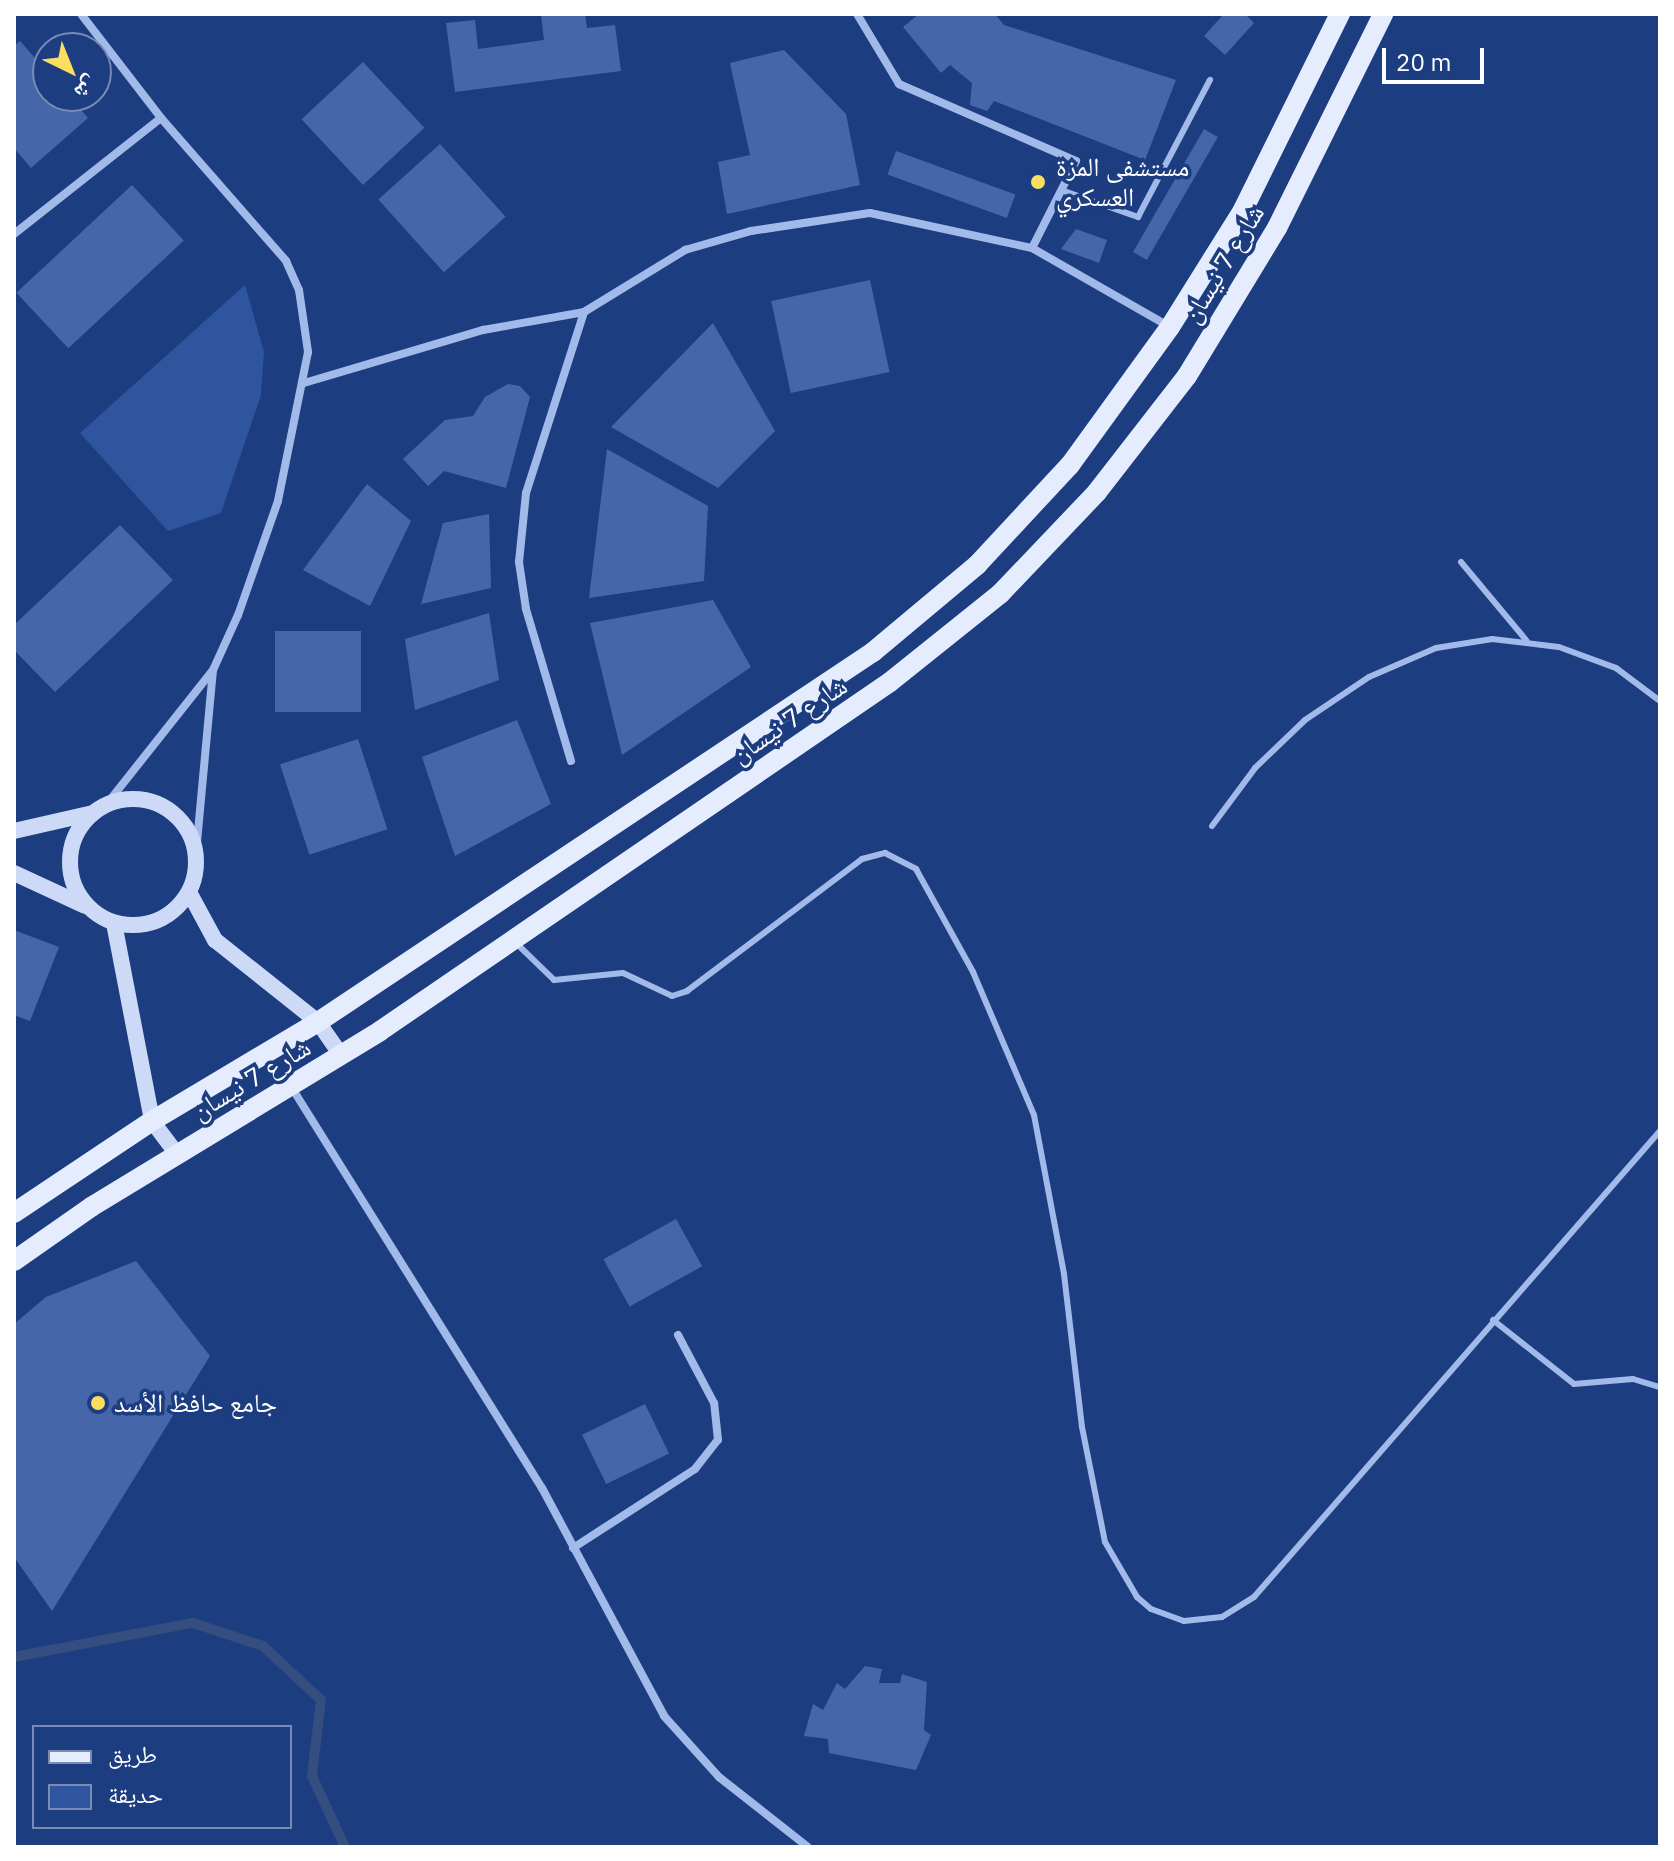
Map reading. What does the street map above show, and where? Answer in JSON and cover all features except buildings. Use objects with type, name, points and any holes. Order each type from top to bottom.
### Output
[{"type":"main road","name":"شارع 7 نيسان","points":[[14,1213],[152,1121],[318,1022],[873,652],[987,555],[1070,465],[1170,327],[1243,210],[1340,14]]},
{"type":"main road","name":"شارع 7 نيسان","points":[[14,1261],[177,1154],[292,1088],[890,682],[946,640],[1050,545],[1187,376],[1277,228],[1383,14]]},
{"type":"street","points":[[14,873],[88,907],[114,923],[135,926],[157,921],[189,892],[196,853],[213,670],[278,501],[304,383],[307,320],[286,261],[161,118],[81,14]]},
{"type":"street","points":[[857,14],[899,84],[1076,161],[1032,248]]},
{"type":"street","points":[[16,229],[161,118]]},
{"type":"street","points":[[304,383],[483,330],[584,312],[685,250],[751,231],[870,213],[1032,248],[1170,327]]},
{"type":"street","points":[[571,761],[526,609],[519,562],[526,493],[584,312]]},
{"type":"street","points":[[88,907],[71,877],[73,842],[213,670]]},
{"type":"street","points":[[14,831],[144,800],[163,806],[190,833],[196,853]]},
{"type":"street","points":[[189,892],[215,940],[318,1022],[341,1055]]},
{"type":"street","points":[[114,923],[152,1121],[177,1154]]},
{"type":"street","points":[[292,1088],[542,1488],[664,1716],[719,1777],[808,1847]]},
{"type":"street","points":[[573,1548],[695,1469],[718,1440],[714,1403],[678,1335]]},
{"type":"lane","points":[[1061,190],[1138,217],[1210,80]]},
{"type":"lane","points":[[1461,562],[1526,640]]},
{"type":"lane","points":[[1212,826],[1279,743],[1369,677],[1436,648],[1492,639],[1526,640],[1616,668],[1660,701]]},
{"type":"lane","points":[[513,940],[554,980],[608,972],[637,979],[664,995],[681,995],[862,859],[885,853],[916,869],[973,972],[1034,1115],[1064,1274],[1082,1427],[1105,1542],[1137,1597],[1167,1617],[1204,1622],[1239,1609],[1254,1597],[1378,1460],[1493,1320],[1660,1131]]},
{"type":"lane","points":[[1493,1320],[1574,1384],[1633,1379],[1660,1387]]},
{"type":"green space","points":[[245,285],[264,352],[261,395],[221,513],[168,531],[80,433]]},
{"type":"waterway","points":[[14,1657],[193,1623],[263,1646],[321,1700],[312,1776],[345,1847]]},
{"type":"place","name":"مستشفى المزة العسكري","points":[[1038,182]]},
{"type":"place","name":"جامع حافظ الأسد","points":[[98,1403]]}]
